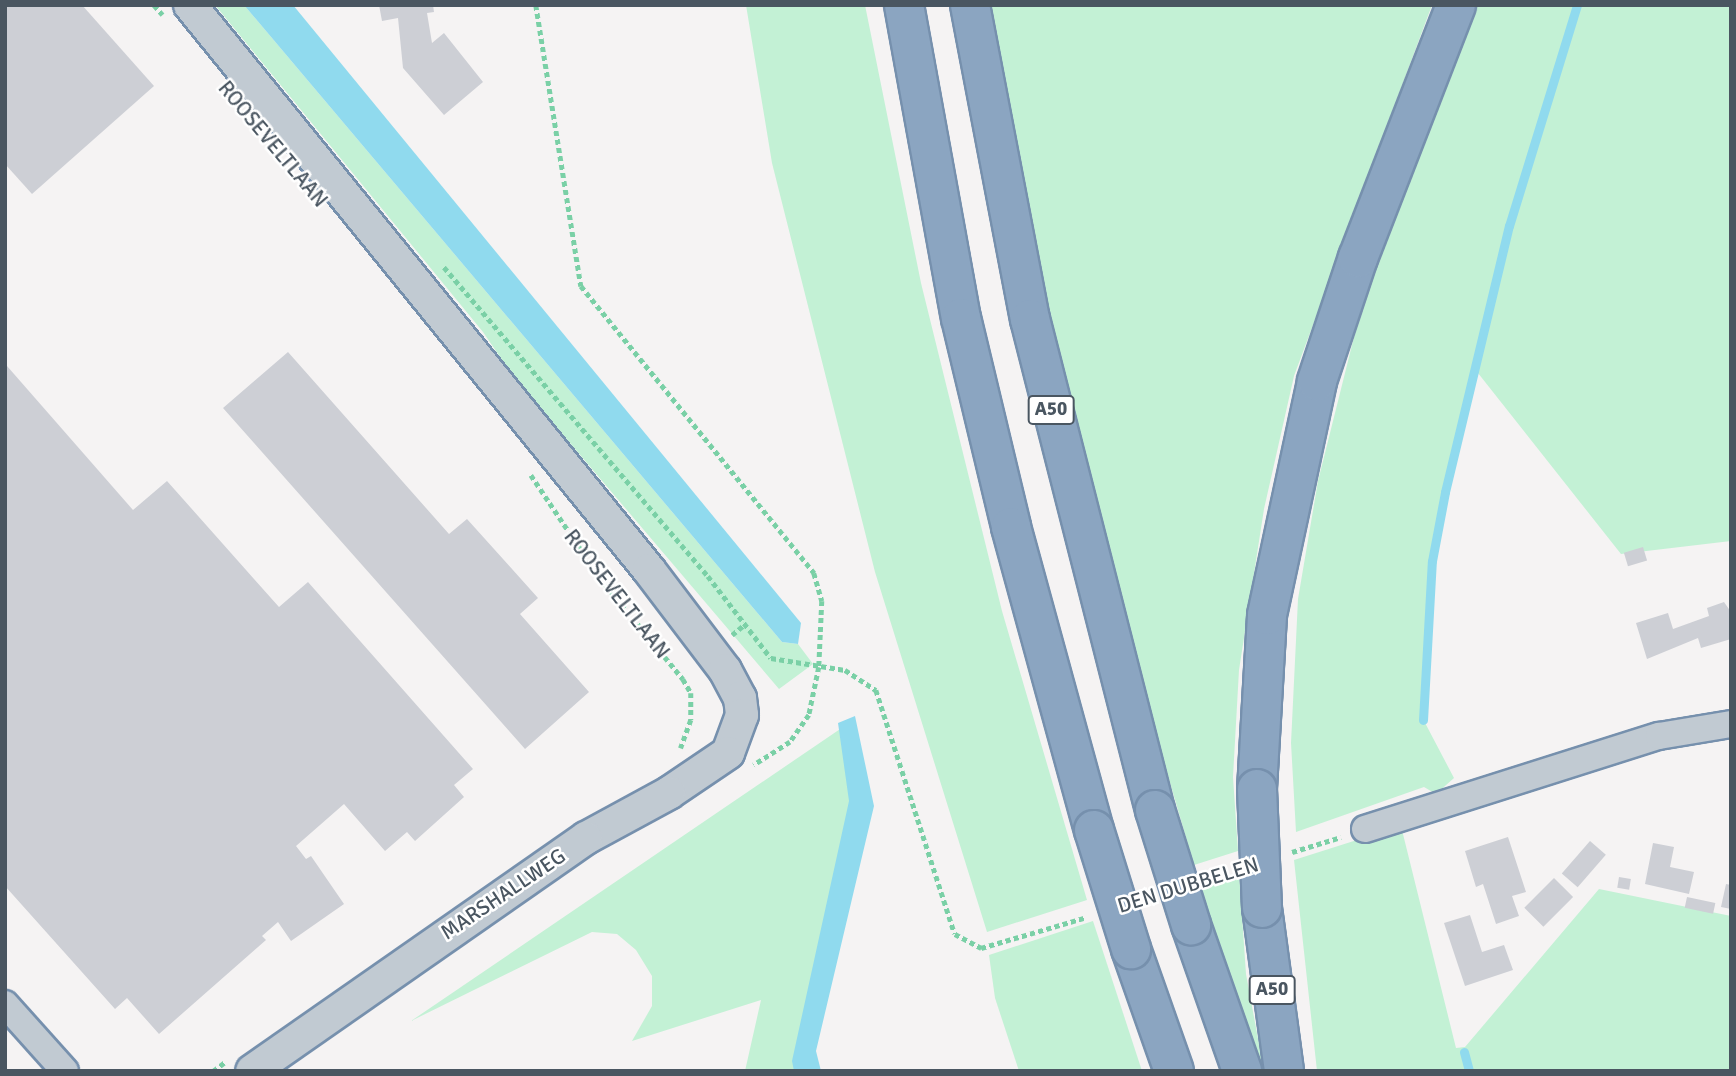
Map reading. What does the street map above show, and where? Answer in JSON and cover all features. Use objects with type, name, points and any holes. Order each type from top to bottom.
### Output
[{"type":"highway","points":[[904,5],[961,318],[1011,527],[1094,830],[1131,949],[1174,1071]]},
{"type":"highway","name":"A50","points":[[970,5],[1030,320],[1108,639],[1155,810],[1191,925],[1242,1071]]},
{"type":"highway","name":"A50","points":[[1284,1071],[1262,908],[1257,789],[1267,615],[1317,381],[1358,258],[1456,5]]},
{"type":"street","name":"ROOSEVELTLAAN","points":[[181,16],[649,570],[725,670],[740,698],[742,715]]},
{"type":"street","name":"MARSHALLWEG","points":[[243,1064],[586,838],[669,793],[728,753],[742,715]]},
{"type":"street","points":[[1365,829],[1659,736],[1731,724]]},
{"type":"street","points":[[5,1004],[65,1071]]},
{"type":"path","points":[[154,5],[181,16]]},
{"type":"path","points":[[536,5],[582,286],[814,573],[822,601],[819,667]]},
{"type":"path","name":"DEN DUBBELEN","points":[[442,264],[771,658],[855,674],[880,697],[947,922],[960,939],[972,946],[990,946],[1101,913]]},
{"type":"path","name":"ROOSEVELTLAAN","points":[[523,462],[600,578],[691,693],[691,720],[681,747],[671,755]]},
{"type":"path","name":"DEN DUBBELEN","points":[[1280,857],[1365,829]]},
{"type":"path","name":"DEN DUBBELEN","points":[[1205,880],[1231,872]]},
{"type":"path","points":[[213,1071],[243,1064]]},
{"type":"green space","points":[[215,5],[244,5],[782,642],[798,644],[813,664],[779,689],[513,376],[483,332]]},
{"type":"green space","points":[[746,5],[865,5],[921,283],[1002,611],[1087,900],[987,932],[875,572],[772,163]]},
{"type":"green space","points":[[991,5],[1432,5],[1294,376],[1264,509],[1239,670],[1233,777],[1238,851],[1194,865],[1141,683],[1044,298],[997,96]]},
{"type":"green space","points":[[1475,5],[1731,5],[1731,541],[1621,554],[1474,368],[1433,555],[1424,644],[1423,719],[1454,778],[1436,794],[1424,787],[1296,832],[1291,743],[1298,599],[1318,481],[1354,337],[1386,240]]},
{"type":"green space","points":[[849,723],[860,750],[800,1071],[745,1071],[761,1000],[632,1041],[652,1006],[652,976],[636,950],[617,934],[592,932],[411,1021]]},
{"type":"green space","points":[[1401,826],[1456,1048],[1465,1047],[1599,889],[1731,916],[1731,1071],[1317,1071],[1294,860]]},
{"type":"green space","points":[[1239,872],[1246,974],[1264,1071],[1257,1071],[1200,885]]},
{"type":"green space","points":[[1093,921],[1142,1071],[1019,1071],[995,998],[989,955]]},
{"type":"water","points":[[244,5],[293,5],[801,623],[798,644],[782,642]]},
{"type":"water","points":[[855,716],[874,806],[816,1051],[821,1071],[794,1071],[792,1061],[849,801],[838,723]]},
{"type":"building","points":[[5,5],[82,5],[154,86],[32,194],[5,164]]},
{"type":"building","points":[[379,5],[433,5],[434,12],[427,13],[432,43],[444,33],[483,82],[444,115],[403,68],[398,18],[382,21]]},
{"type":"building","points":[[288,352],[449,534],[467,519],[538,598],[520,614],[589,692],[525,749],[223,408]]},
{"type":"building","points":[[7,366],[133,510],[167,481],[279,607],[308,582],[473,769],[454,785],[464,797],[415,841],[407,832],[385,851],[344,804],[296,846],[306,859],[311,856],[344,904],[291,941],[278,922],[262,936],[266,940],[159,1034],[127,998],[115,1009],[5,886]]},
{"type":"building","points":[[1643,547],[1647,560],[1628,566],[1624,553]]},
{"type":"building","points":[[1724,602],[1731,612],[1731,639],[1701,648],[1698,638],[1647,659],[1636,623],[1668,613],[1673,629],[1709,616],[1707,608]]},
{"type":"building","points":[[1508,837],[1526,892],[1512,896],[1519,916],[1496,924],[1483,884],[1476,887],[1465,851]]},
{"type":"building","points":[[1590,841],[1606,855],[1578,887],[1562,873]]},
{"type":"building","points":[[1653,843],[1674,847],[1670,867],[1694,872],[1689,894],[1645,884]]},
{"type":"building","points":[[1619,877],[1631,879],[1629,890],[1617,888]]},
{"type":"building","points":[[1554,878],[1573,897],[1543,927],[1524,908]]},
{"type":"building","points":[[1726,884],[1731,885],[1731,909],[1721,907]]},
{"type":"building","points":[[1687,897],[1715,903],[1713,914],[1685,908]]},
{"type":"building","points":[[1470,915],[1482,952],[1504,945],[1513,970],[1465,986],[1444,923]]},
{"type":"waterway","points":[[1423,720],[1432,561],[1445,492],[1509,226],[1577,5]]},
{"type":"waterway","points":[[1464,1052],[1469,1071]]}]
